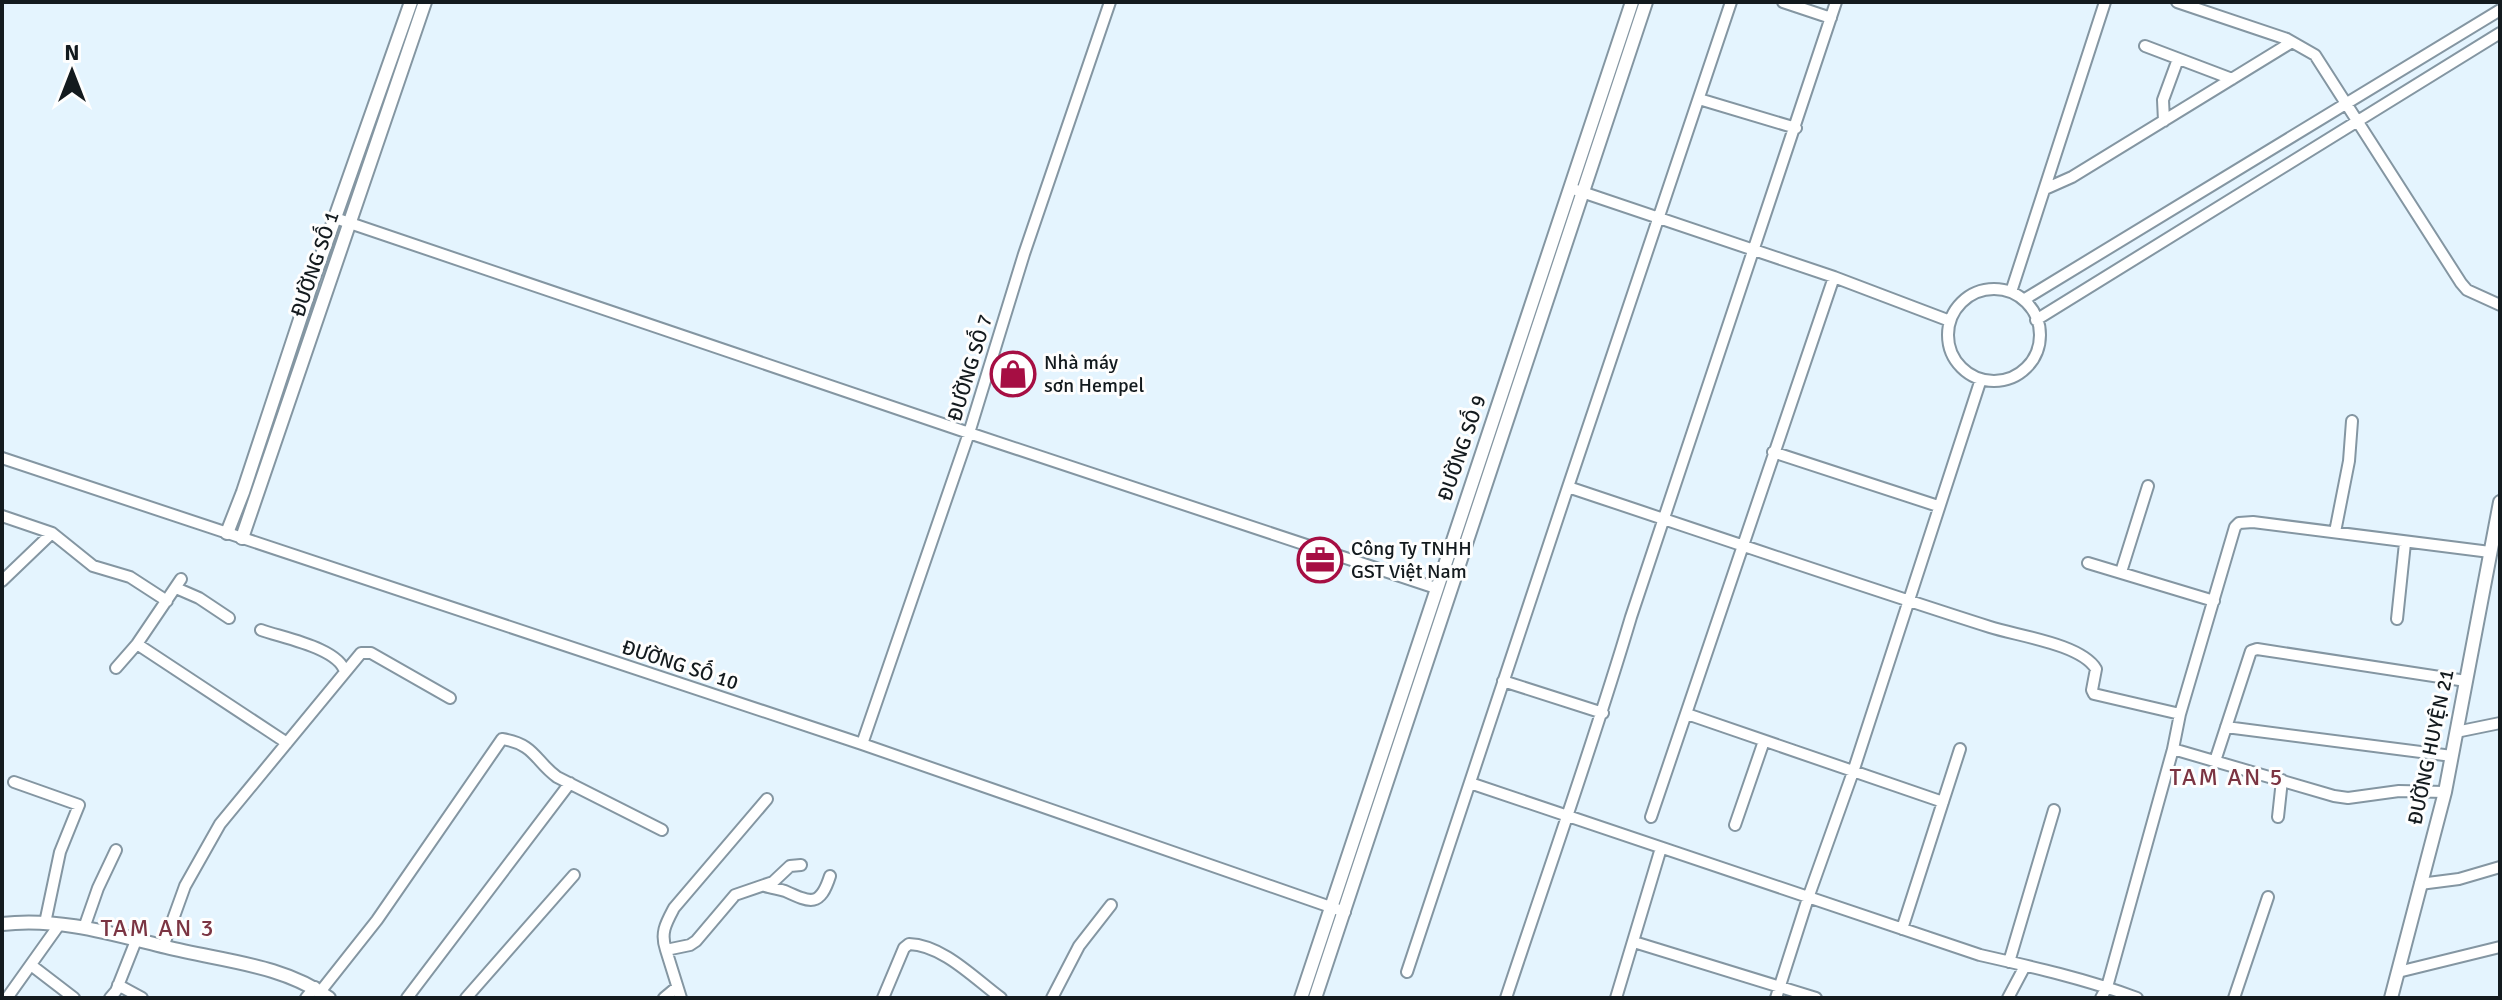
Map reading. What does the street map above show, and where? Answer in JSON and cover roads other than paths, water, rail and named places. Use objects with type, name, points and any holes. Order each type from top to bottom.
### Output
[{"type":"street","name":"ĐƯỜNG SỐ 1","points":[[227,533],[411,2]]},
{"type":"street","name":"ĐƯỜNG SỐ 1","points":[[242,538],[425,2]]},
{"type":"street","name":"ĐƯỜNG SỐ 7","points":[[862,744],[969,433],[1024,254],[1110,2]]},
{"type":"street","name":"ĐƯỜNG SỐ 9","points":[[1315,998],[1577,190],[1632,2]]},
{"type":"street","name":"ĐƯỜNG SỐ 9","points":[[1301,998],[1436,588],[1646,2]]},
{"type":"street","points":[[1407,972],[1731,2]]},
{"type":"street","points":[[1783,2],[1831,18]]},
{"type":"street","points":[[1506,998],[1603,713],[1631,617],[1836,2]]},
{"type":"street","points":[[2011,292],[2105,2]]},
{"type":"street","points":[[2177,2],[2292,42],[2315,55],[2461,283],[2467,290],[2500,305]]},
{"type":"street","points":[[2025,299],[2500,10]]},
{"type":"street","points":[[2036,320],[2500,33]]},
{"type":"street","points":[[2045,189],[2072,177],[2292,42]]},
{"type":"street","points":[[2145,46],[2232,79]]},
{"type":"street","points":[[2164,121],[2163,100],[2178,59]]},
{"type":"street","points":[[1699,99],[1796,128]]},
{"type":"street","points":[[1577,190],[1834,277],[1950,321]]},
{"type":"street","points":[[335,218],[1436,588]]},
{"type":"street","points":[[1651,817],[1834,277]]},
{"type":"street","points":[[1995,289],[2025,299],[2036,316],[2040,331],[2039,347],[2026,368],[2005,380],[1981,379],[1966,372],[1955,360],[1948,337],[1950,321],[1958,306],[1971,295],[1995,289]]},
{"type":"street","points":[[1776,998],[1981,379]]},
{"type":"street","points":[[2335,532],[2349,461],[2352,421]]},
{"type":"street","points":[[1773,452],[1938,506]]},
{"type":"street","name":"ĐƯỜNG SỐ 10","points":[[2,458],[862,744],[1345,912]]},
{"type":"street","points":[[2121,572],[2148,486]]},
{"type":"street","points":[[1568,487],[1908,601],[2074,650],[2092,662],[2096,669],[2094,694],[2180,714]]},
{"type":"street","name":"ĐƯỜNG HUYỆN 21","points":[[2391,998],[2445,792],[2500,502]]},
{"type":"street","points":[[2,516],[52,533],[93,566],[130,577],[167,601]]},
{"type":"street","points":[[2101,998],[2107,987],[2180,714],[2235,527],[2239,523],[2268,523],[2490,552]]},
{"type":"street","points":[[2,581],[52,533]]},
{"type":"street","points":[[2397,619],[2405,543]]},
{"type":"street","points":[[2088,563],[2214,601]]},
{"type":"street","points":[[116,668],[137,644],[178,583],[229,618]]},
{"type":"street","points":[[261,630],[318,648],[341,662],[345,672]]},
{"type":"street","points":[[137,644],[287,743]]},
{"type":"street","points":[[2215,761],[2251,651],[2257,649],[2466,681]]},
{"type":"street","points":[[163,947],[185,886],[220,824],[361,653],[366,651],[450,698]]},
{"type":"street","points":[[1503,681],[1603,713]]},
{"type":"street","points":[[1687,714],[1943,802]]},
{"type":"street","points":[[2456,732],[2500,723]]},
{"type":"street","points":[[2226,727],[2452,756]]},
{"type":"street","points":[[306,998],[322,992],[377,920],[500,740],[506,738],[532,750],[546,768],[570,783],[662,830]]},
{"type":"street","points":[[1735,825],[1764,741]]},
{"type":"street","points":[[1902,929],[1960,749]]},
{"type":"street","points":[[2173,749],[2348,798],[2399,791],[2445,792]]},
{"type":"street","points":[[2278,817],[2282,780]]},
{"type":"street","points":[[14,782],[79,805],[60,852],[45,923]]},
{"type":"street","points":[[407,998],[570,783]]},
{"type":"street","points":[[1470,783],[1980,955],[2107,987],[2137,998]]},
{"type":"street","points":[[664,998],[679,993],[662,937],[664,927],[674,908],[767,799]]},
{"type":"street","points":[[2009,962],[2054,810]]},
{"type":"street","points":[[1616,998],[1661,848]]},
{"type":"street","points":[[84,928],[116,850]]},
{"type":"street","points":[[666,950],[690,945],[735,895],[765,886],[790,866],[801,865]]},
{"type":"street","points":[[2420,884],[2459,879],[2500,867]]},
{"type":"street","points":[[466,998],[574,875]]},
{"type":"street","points":[[765,886],[803,900],[814,900],[823,895],[830,876]]},
{"type":"street","points":[[2234,998],[2268,897]]},
{"type":"street","points":[[1052,998],[1079,946],[1111,905]]},
{"type":"street","points":[[2,924],[45,923],[137,938],[163,947],[267,969],[322,992]]},
{"type":"street","points":[[7,998],[59,925]]},
{"type":"street","points":[[110,998],[137,938]]},
{"type":"street","points":[[1634,942],[1816,998]]},
{"type":"street","points":[[883,998],[904,948],[909,944],[932,949],[1001,998]]},
{"type":"street","points":[[2398,972],[2500,947]]},
{"type":"street","points":[[31,965],[74,998]]},
{"type":"street","points":[[2008,998],[2025,966]]},
{"type":"street","points":[[118,985],[142,998]]},
{"type":"place","name":"Nhà máy sơn Hempel","points":[[1013,374]]},
{"type":"place","name":"Công Ty TNHH GST Việt Nam","points":[[1320,560]]},
{"type":"district","name":"TAM AN 5","points":[[2227,777]]},
{"type":"district","name":"TAM AN 3","points":[[158,928]]}]
